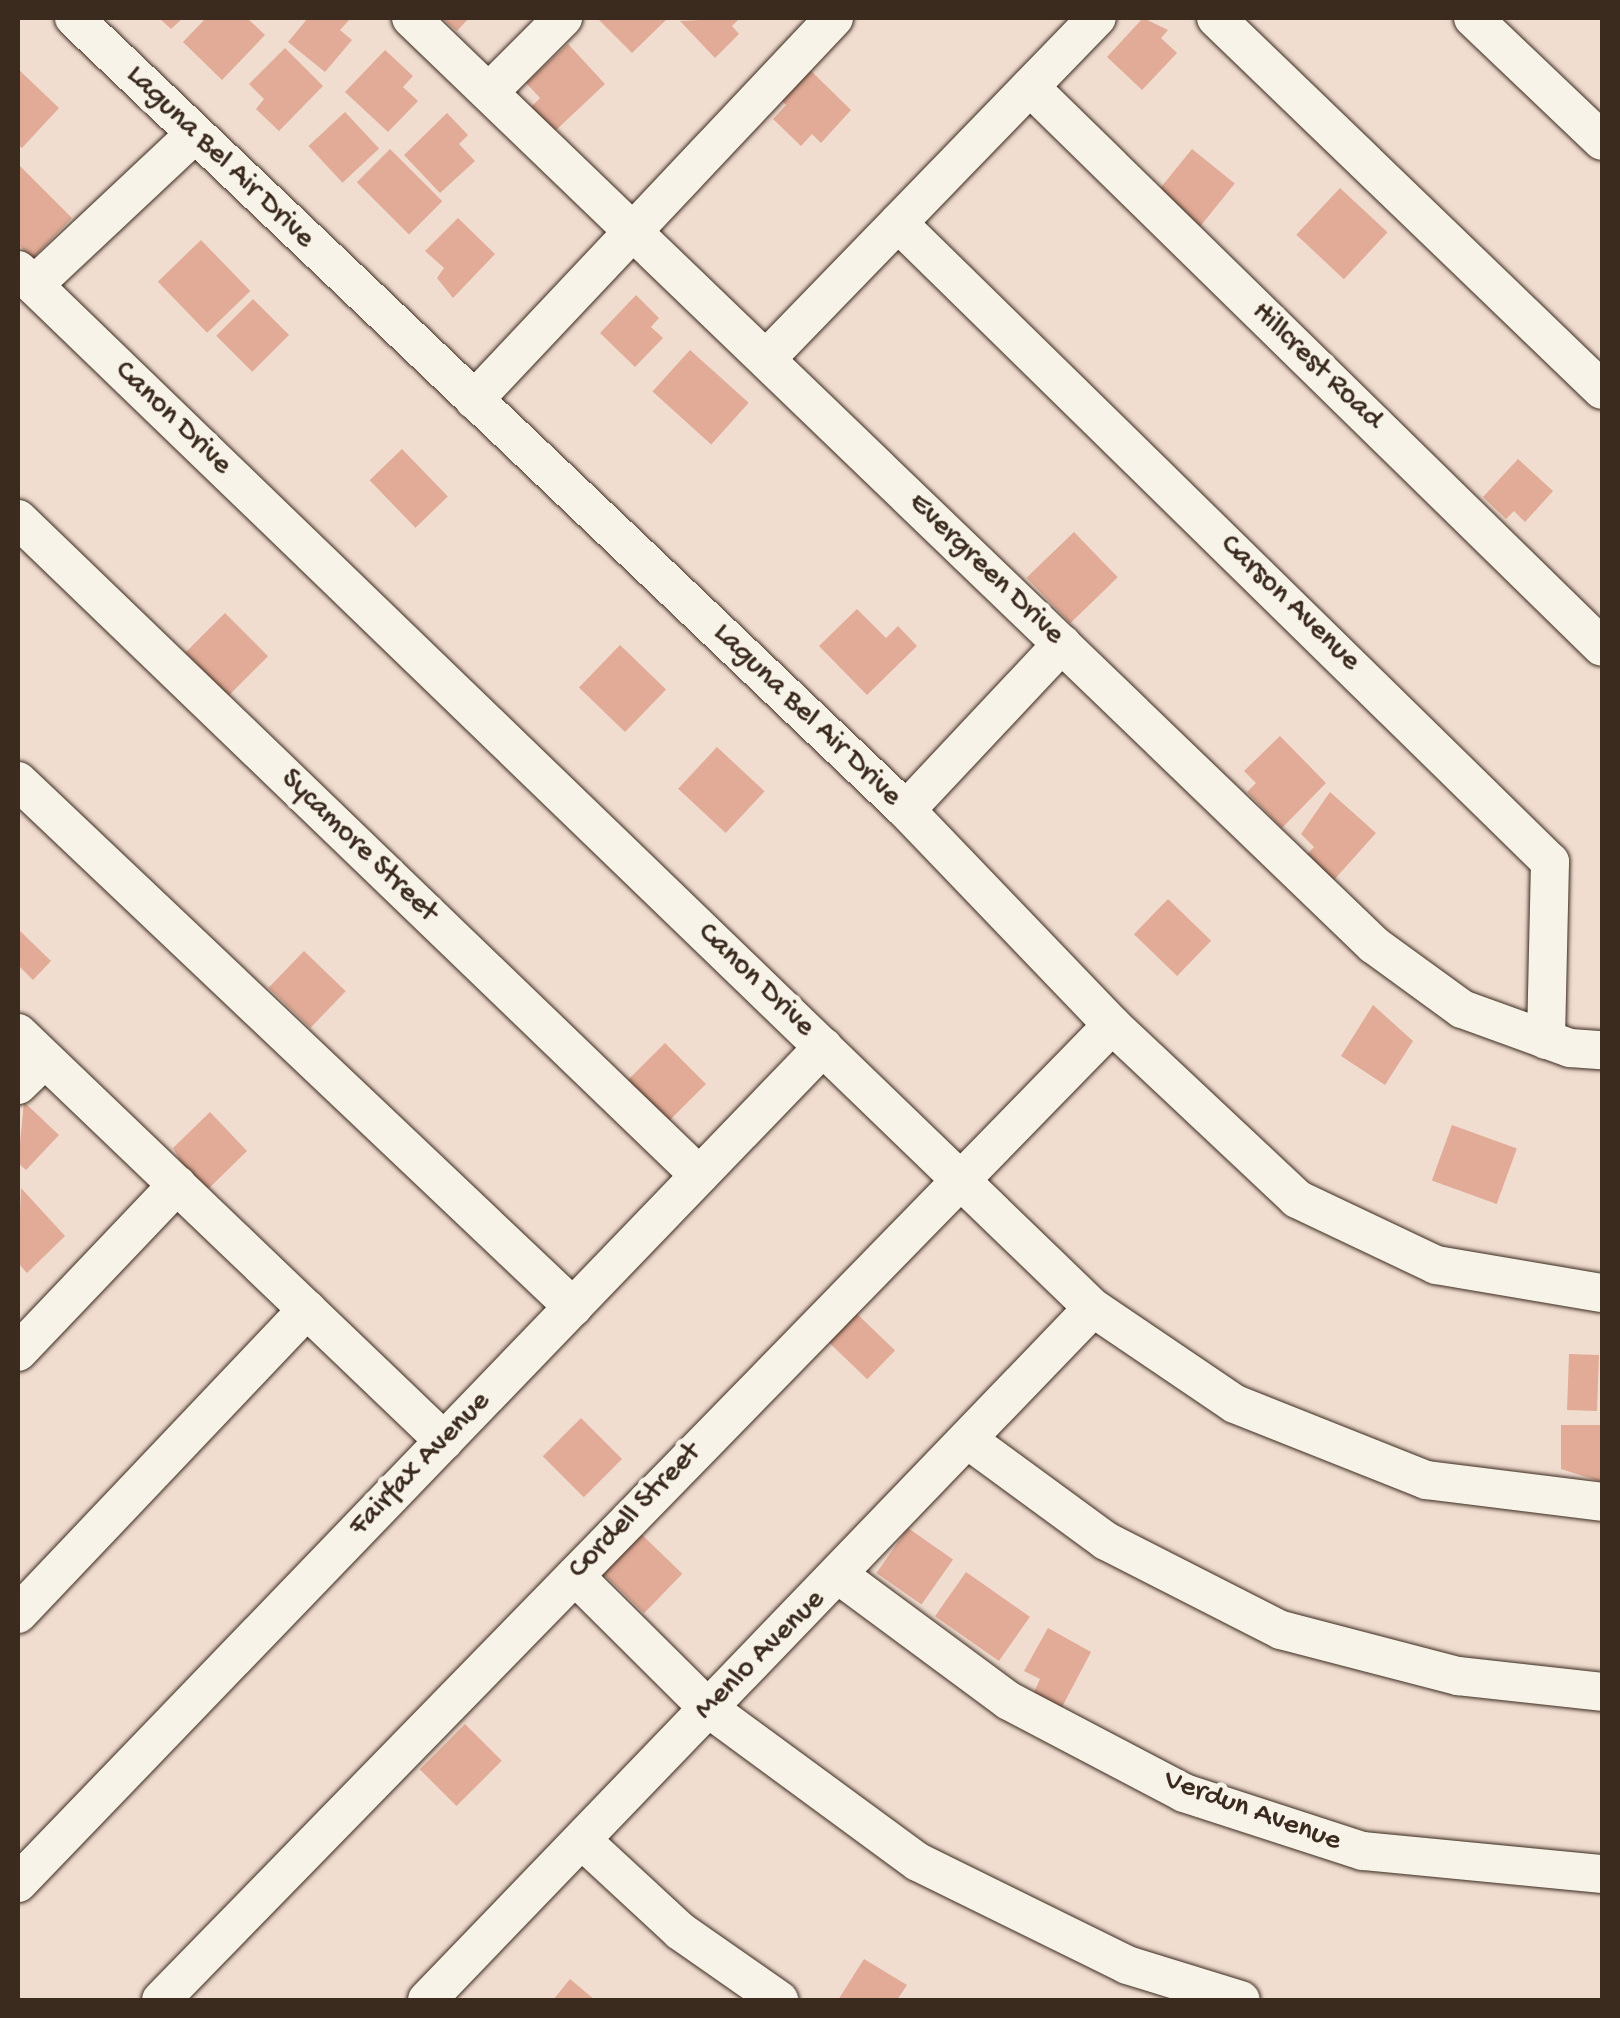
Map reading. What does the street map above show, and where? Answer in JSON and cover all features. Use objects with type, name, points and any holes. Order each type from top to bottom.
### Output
[{"type":"street","name":"Laguna Bel Air Drive","points":[[74,18],[906,810],[1112,1025],[1297,1200],[1436,1265],[1602,1293]]},
{"type":"street","name":"Evergreen Drive","points":[[411,18],[1374,945],[1462,1009],[1546,1040],[1602,1050]]},
{"type":"street","points":[[489,92],[562,18]]},
{"type":"street","points":[[474,400],[834,18]]},
{"type":"street","points":[[767,358],[1097,18]]},
{"type":"street","points":[[1216,18],[1602,390]]},
{"type":"street","points":[[1473,18],[1602,141]]},
{"type":"street","name":"Hillcrest Road","points":[[1030,87],[1602,647]]},
{"type":"street","points":[[26,278],[194,135]]},
{"type":"street","name":"Carson Avenue","points":[[898,224],[1550,862],[1546,1040]]},
{"type":"street","name":"Canon Drive","points":[[26,278],[1093,1308],[1235,1404],[1426,1480],[1602,1502]]},
{"type":"street","name":"Sycamore Street","points":[[18,519],[700,1175]]},
{"type":"street","points":[[906,810],[1062,644]]},
{"type":"street","points":[[18,781],[573,1307]]},
{"type":"street","name":"Cordell Street","points":[[161,2000],[958,1177],[1112,1025]]},
{"type":"street","points":[[18,1033],[444,1441]]},
{"type":"street","name":"Fairfax Avenue","points":[[18,1882],[824,1047]]},
{"type":"street","points":[[18,1086],[45,1059]]},
{"type":"street","points":[[18,1352],[177,1185]]},
{"type":"street","name":"Menlo Avenue","points":[[443,1996],[708,1708],[840,1576],[1093,1308]]},
{"type":"street","points":[[18,1614],[307,1310]]},
{"type":"street","points":[[968,1440],[1106,1541],[1280,1630],[1458,1676],[1602,1692]]},
{"type":"street","points":[[575,1576],[708,1708],[918,1862],[1127,1965],[1241,2000]]},
{"type":"street","name":"Verdun Avenue","points":[[840,1576],[1009,1701],[1184,1793],[1364,1851],[1602,1874]]},
{"type":"street","points":[[584,1842],[680,1931],[779,2000]]},
{"type":"building","points":[[159,18],[183,18],[171,29]]},
{"type":"building","points":[[206,18],[247,18],[265,35],[222,80],[183,42]]},
{"type":"building","points":[[308,18],[349,20],[340,30],[352,40],[325,72],[288,42]]},
{"type":"building","points":[[442,18],[469,18],[457,31]]},
{"type":"building","points":[[597,18],[668,18],[632,53]]},
{"type":"building","points":[[740,18],[732,26],[739,34],[715,58],[680,21]]},
{"type":"building","points":[[1143,18],[1168,30],[1161,38],[1177,53],[1142,90],[1107,57]]},
{"type":"building","points":[[568,44],[605,84],[554,132],[531,107],[540,98],[526,83]]},
{"type":"building","points":[[285,48],[323,86],[279,131],[256,109],[264,99],[249,84]]},
{"type":"building","points":[[385,50],[413,76],[403,87],[418,101],[388,132],[345,92]]},
{"type":"building","points":[[806,66],[851,110],[821,143],[812,134],[801,146],[773,119],[786,105],[777,96]]},
{"type":"building","points":[[18,69],[59,108],[22,148],[18,145]]},
{"type":"building","points":[[345,112],[379,149],[343,183],[308,146]]},
{"type":"building","points":[[447,113],[468,135],[459,144],[475,161],[440,193],[404,155]]},
{"type":"building","points":[[390,149],[442,201],[409,235],[357,182]]},
{"type":"building","points":[[1192,149],[1235,184],[1194,234],[1151,200]]},
{"type":"building","points":[[18,164],[72,218],[32,259],[18,244]]},
{"type":"building","points":[[1340,188],[1388,232],[1344,279],[1296,235]]},
{"type":"building","points":[[458,218],[495,254],[453,298],[437,278],[444,268],[425,251]]},
{"type":"building","points":[[201,240],[250,291],[207,333],[158,282]]},
{"type":"building","points":[[636,295],[659,318],[651,327],[663,338],[635,367],[600,333]]},
{"type":"building","points":[[253,299],[289,335],[252,372],[216,336]]},
{"type":"building","points":[[690,350],[749,403],[711,444],[653,392]]},
{"type":"building","points":[[402,449],[448,496],[415,528],[370,480]]},
{"type":"building","points":[[1518,459],[1553,491],[1525,522],[1514,511],[1506,519],[1483,497]]},
{"type":"building","points":[[1074,532],[1118,577],[1070,623],[1027,578]]},
{"type":"building","points":[[857,609],[886,638],[898,626],[917,646],[867,695],[819,646]]},
{"type":"building","points":[[225,613],[268,656],[229,696],[185,653]]},
{"type":"building","points":[[620,645],[666,689],[625,732],[579,687]]},
{"type":"building","points":[[1280,736],[1326,783],[1282,828],[1247,792],[1256,783],[1244,771]]},
{"type":"building","points":[[717,747],[765,791],[726,833],[678,789]]},
{"type":"building","points":[[1330,792],[1376,833],[1333,881],[1305,856],[1314,847],[1301,834]]},
{"type":"building","points":[[1168,899],[1211,941],[1177,976],[1134,934]]},
{"type":"building","points":[[18,929],[51,961],[33,980],[18,965]]},
{"type":"building","points":[[304,951],[346,991],[310,1028],[269,988]]},
{"type":"building","points":[[1373,1005],[1413,1041],[1385,1085],[1341,1056]]},
{"type":"building","points":[[665,1043],[706,1084],[666,1124],[625,1083]]},
{"type":"building","points":[[24,1102],[59,1135],[26,1170],[18,1163]]},
{"type":"building","points":[[210,1112],[247,1151],[201,1196],[173,1148]]},
{"type":"building","points":[[1452,1125],[1517,1149],[1497,1204],[1432,1180]]},
{"type":"building","points":[[21,1188],[65,1236],[27,1273],[18,1263]]},
{"type":"building","points":[[854,1311],[895,1351],[867,1379],[826,1340]]},
{"type":"building","points":[[1569,1354],[1599,1355],[1597,1411],[1567,1410]]},
{"type":"building","points":[[581,1418],[622,1459],[584,1497],[543,1456]]},
{"type":"building","points":[[1561,1425],[1602,1425],[1602,1482],[1561,1469]]},
{"type":"building","points":[[908,1528],[953,1560],[922,1605],[876,1573]]},
{"type":"building","points":[[637,1530],[682,1574],[644,1613],[599,1570]]},
{"type":"building","points":[[966,1572],[1030,1617],[999,1661],[935,1616]]},
{"type":"building","points":[[1048,1628],[1091,1652],[1062,1707],[1034,1692],[1040,1679],[1024,1671]]},
{"type":"building","points":[[465,1724],[502,1761],[457,1806],[420,1769]]},
{"type":"building","points":[[864,1959],[907,1985],[897,2000],[838,2000]]},
{"type":"building","points":[[570,1979],[595,2000],[553,2000]]}]
